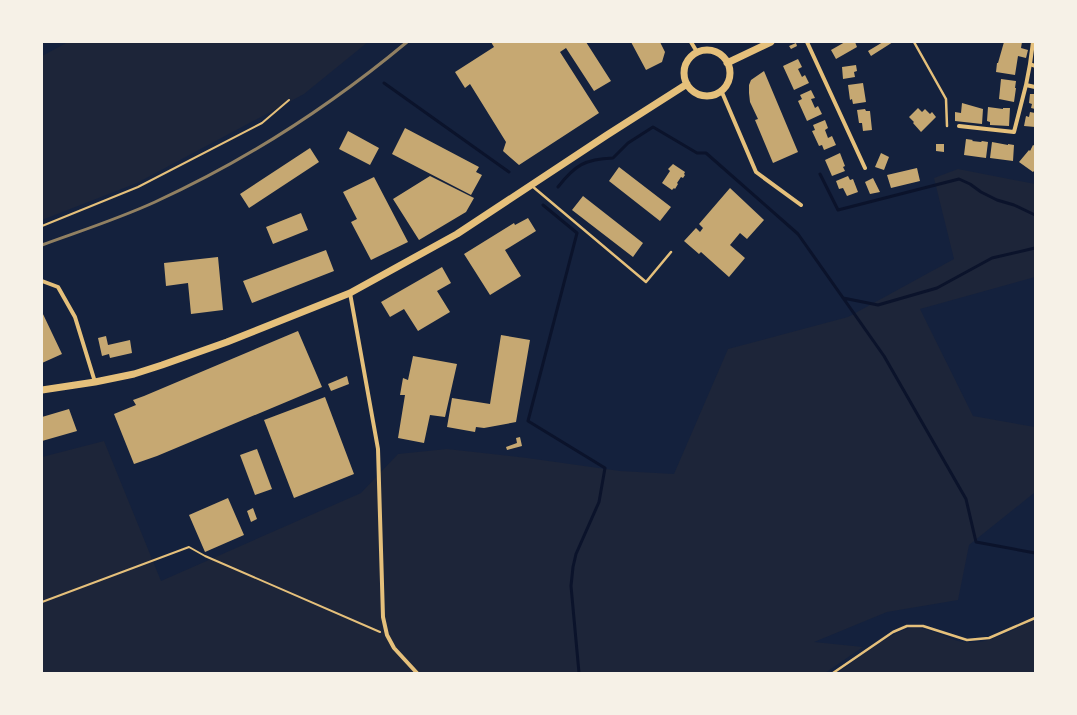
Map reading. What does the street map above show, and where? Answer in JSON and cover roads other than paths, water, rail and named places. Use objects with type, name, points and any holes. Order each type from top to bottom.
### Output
[{"type":"street","points":[[691,42],[697,52]]},
{"type":"street","points":[[727,63],[771,42]]},
{"type":"street","points":[[807,42],[865,168]]},
{"type":"street","points":[[959,126],[1014,132],[1026,84],[1033,42]]},
{"type":"street","points":[[711,50],[723,57],[727,63],[729,78],[726,85],[721,90],[709,95],[702,95],[691,89],[684,77],[686,62],[697,52],[711,50]]},
{"type":"street","points":[[1030,64],[1035,66]]},
{"type":"street","points":[[42,390],[134,374],[234,339],[350,293],[457,234],[687,84]]},
{"type":"street","points":[[1026,84],[1035,87]]},
{"type":"street","points":[[721,90],[756,172],[801,205]]},
{"type":"street","points":[[42,281],[58,287],[75,317],[95,382]]},
{"type":"street","points":[[350,293],[378,449],[383,617],[387,635],[394,648],[417,673]]},
{"type":"lane","points":[[914,42],[946,100],[947,126]]},
{"type":"lane","points":[[531,185],[646,282],[671,252]]},
{"type":"lane","points":[[834,673],[893,632],[907,626],[923,626],[967,640],[989,638],[1035,618]]},
{"type":"waterway","points":[[384,83],[509,172]]},
{"type":"waterway","points":[[558,187],[575,168],[595,160],[613,158],[628,143],[653,127],[697,153],[706,153],[798,234],[884,356],[966,499],[976,542],[1035,553]]},
{"type":"waterway","points":[[820,174],[838,210],[959,179],[997,200],[1014,205],[1035,215]]},
{"type":"waterway","points":[[543,205],[577,233],[528,421],[605,468],[599,502],[576,554],[573,567],[571,586],[579,673]]},
{"type":"waterway","points":[[843,298],[878,305],[937,288],[992,258],[1035,248]]},
{"type":"railway","points":[[42,245],[155,202],[189,186],[255,150],[348,89],[407,42]]}]
